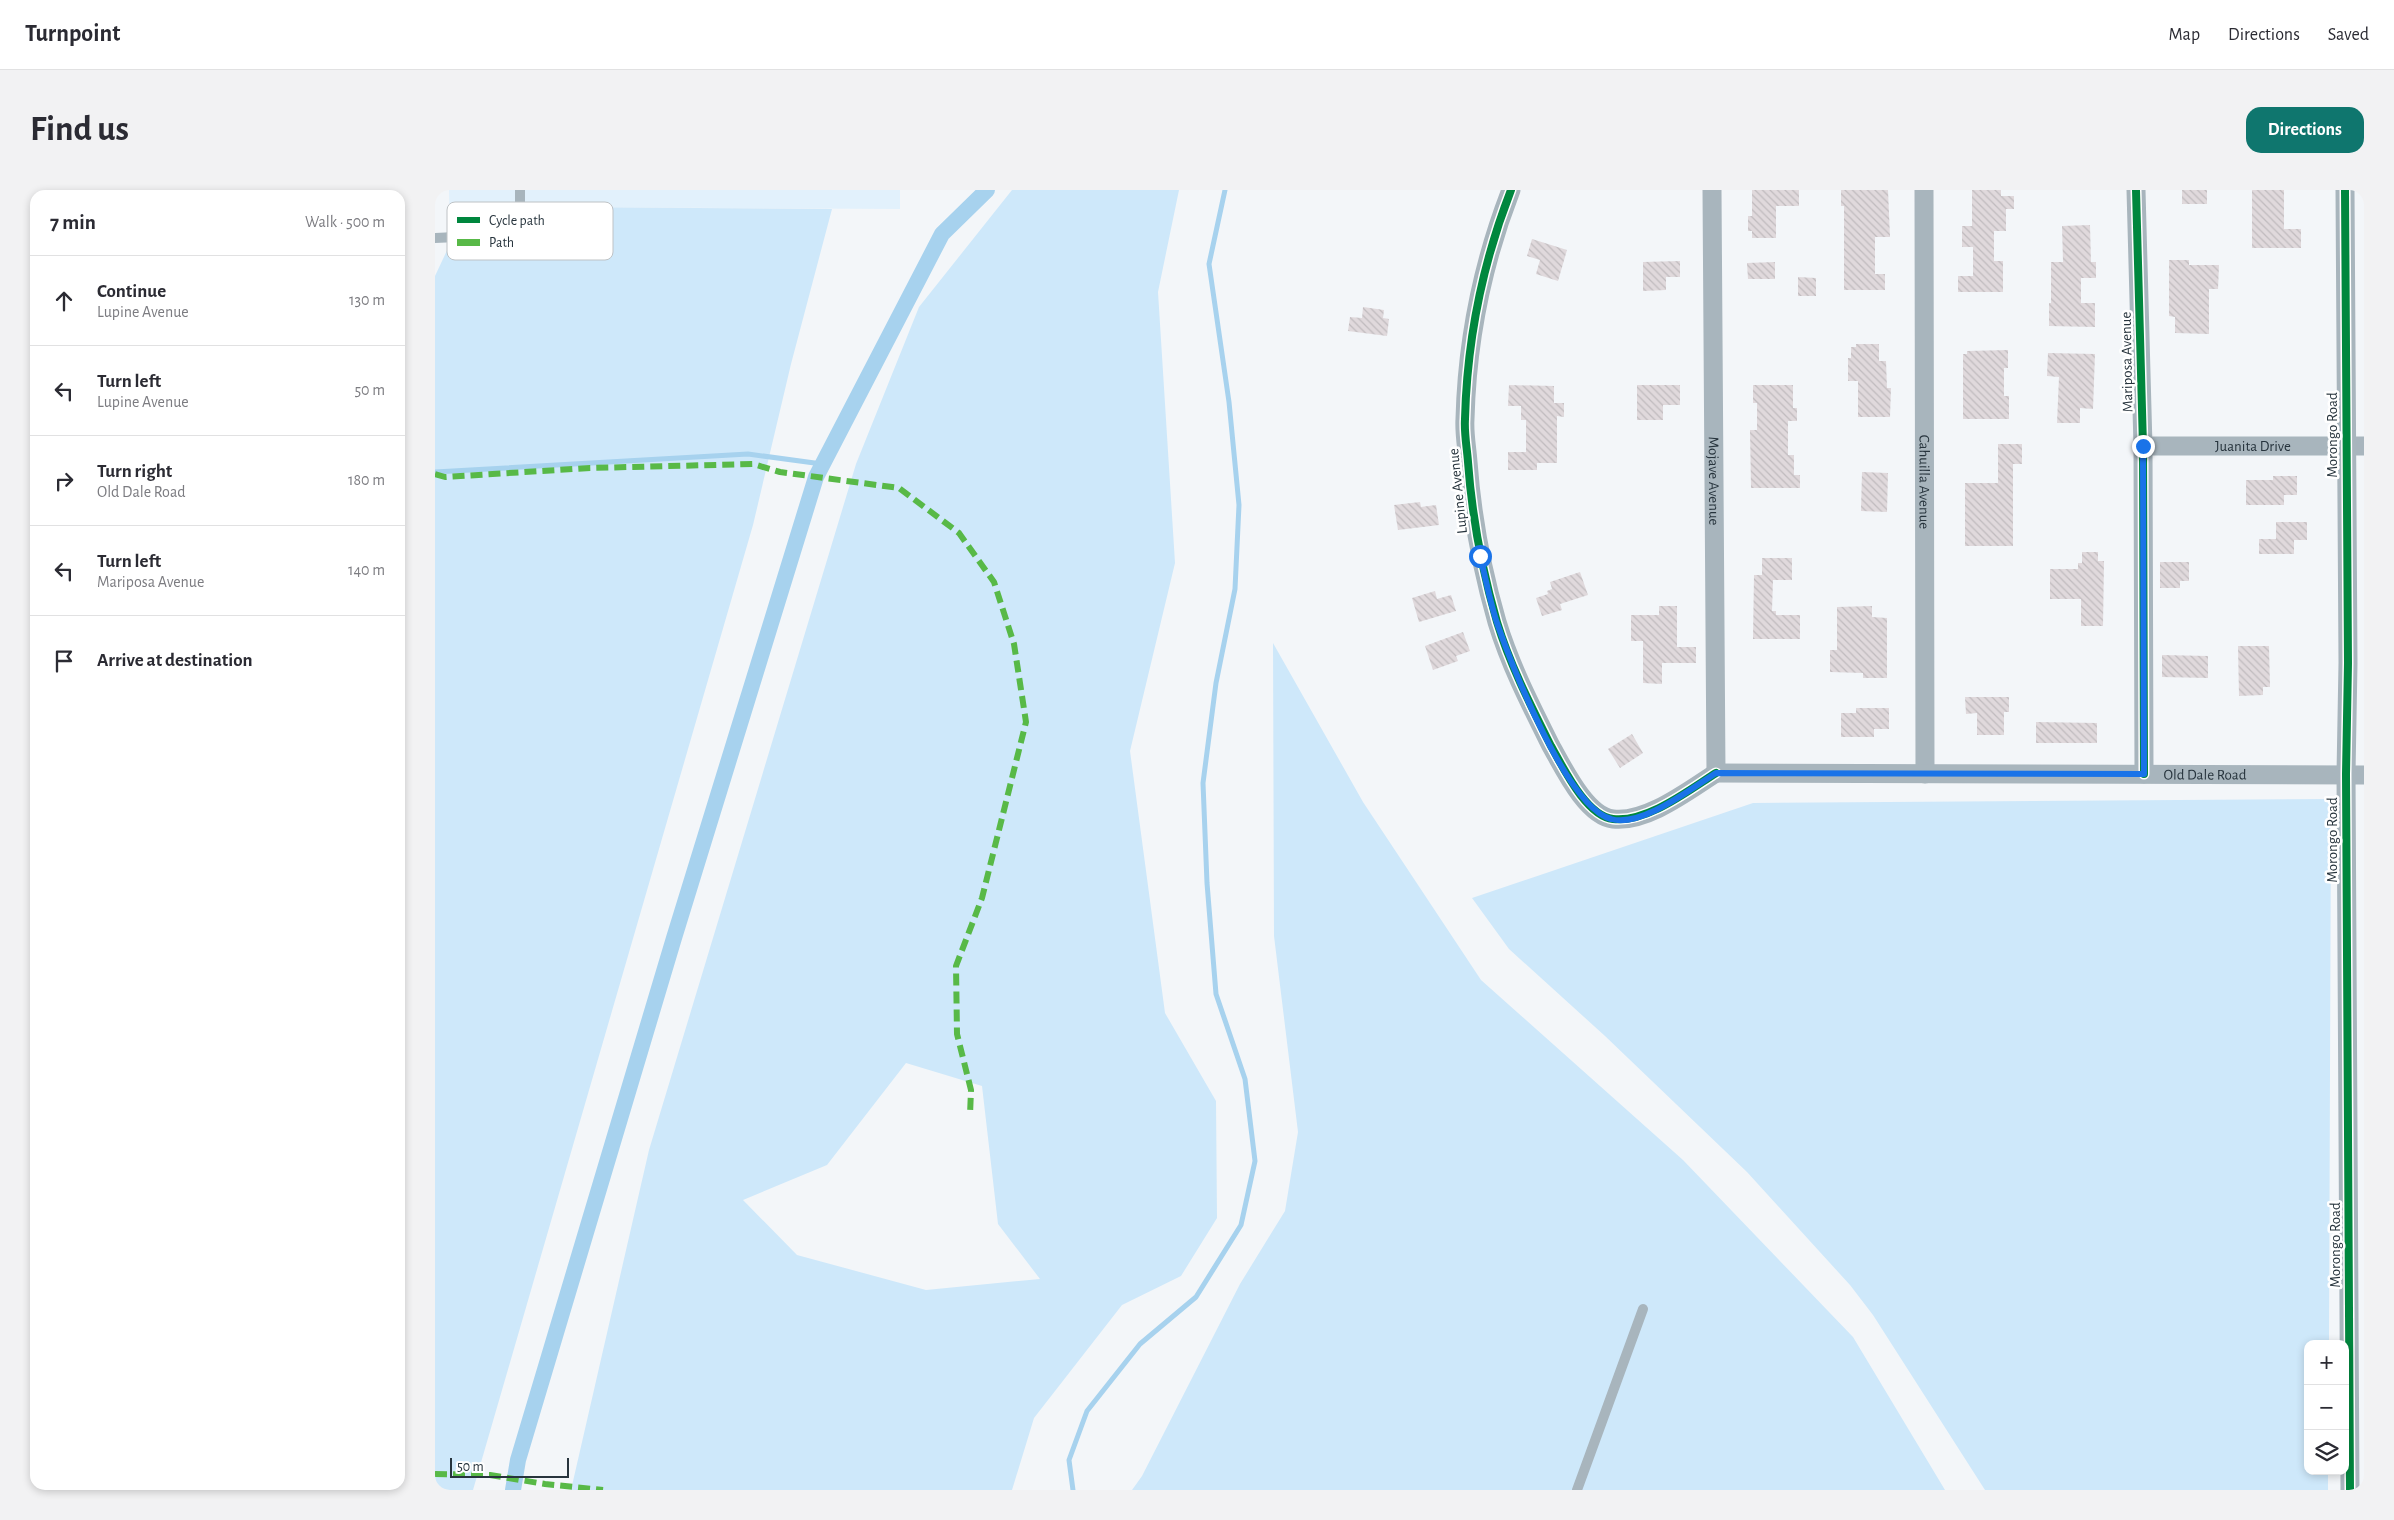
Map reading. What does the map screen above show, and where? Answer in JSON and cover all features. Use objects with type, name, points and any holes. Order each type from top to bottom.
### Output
[{"type":"street","name":"Lupine Avenue","points":[[1511,190],[1480,291],[1469,357],[1465,421],[1471,500],[1480,556],[1497,624],[1530,705],[1566,774],[1585,801],[1598,813],[1611,820],[1629,820],[1657,809],[1716,773]]},
{"type":"street","name":"Mojave Avenue","points":[[1712,190],[1716,773]]},
{"type":"street","name":"Cahuilla Avenue","points":[[1924,190],[1925,774]]},
{"type":"street","name":"Mariposa Avenue","points":[[2136,190],[2143,446],[2144,774]]},
{"type":"street","name":"Morongo Road","points":[[2345,190],[2355,446],[2348,663],[2355,775],[2351,1490]]},
{"type":"street","name":"Juanita Drive","points":[[2143,446],[2355,446]]},
{"type":"street","name":"Old Dale Road","points":[[1716,773],[2355,775]]},
{"type":"lane","points":[[1577,1490],[1643,1309]]},
{"type":"shaded area","points":[[449,190],[900,190],[900,209],[613,207],[613,202],[449,202]]},
{"type":"shaded area","points":[[1012,190],[1179,190],[1158,292],[1175,563],[1130,751],[1165,1013],[1216,1101],[1217,1218],[1181,1276],[1122,1305],[1034,1418],[1012,1490],[571,1490],[649,1150],[856,464],[919,307]],"holes":[[[906,1063],[982,1086],[998,1224],[1040,1279],[926,1290],[797,1255],[743,1200],[827,1165]]]},
{"type":"shaded area","points":[[613,207],[832,209],[791,364],[753,525],[473,1490],[435,1490],[435,276],[447,250],[447,260],[613,260]]},
{"type":"shaded area","points":[[1273,643],[1363,802],[1481,980],[1683,1160],[1853,1337],[1945,1490],[1132,1490],[1142,1476],[1240,1284],[1285,1211],[1298,1132],[1274,936]]},
{"type":"shaded area","points":[[2331,799],[2329,1340],[2304,1340],[2304,1475],[2328,1475],[2328,1490],[1985,1490],[1873,1315],[1850,1285],[1747,1172],[1605,1036],[1509,949],[1472,898],[1753,803]]},
{"type":"building","points":[[1752,190],[1799,190],[1799,206],[1776,206],[1776,238],[1752,238],[1752,231],[1748,231],[1748,216],[1752,216]]},
{"type":"building","points":[[1841,190],[1888,190],[1890,237],[1875,237],[1875,274],[1885,274],[1885,290],[1844,290],[1844,206],[1841,206]]},
{"type":"building","points":[[1972,190],[2001,190],[2001,196],[2014,196],[2014,209],[2006,209],[2006,231],[1994,231],[1994,261],[2003,261],[2003,292],[1958,292],[1958,276],[1973,276],[1973,247],[1962,247],[1962,226],[1972,226]]},
{"type":"building","points":[[2182,190],[2207,190],[2207,204],[2182,204]]},
{"type":"building","points":[[2252,190],[2284,190],[2284,229],[2301,229],[2301,248],[2252,248]]},
{"type":"building","points":[[2090,225],[2091,262],[2096,262],[2096,278],[2081,278],[2081,303],[2095,303],[2095,327],[2049,326],[2051,262],[2063,262],[2062,226]]},
{"type":"building","points":[[1532,239],[1567,250],[1558,281],[1536,274],[1540,260],[1527,256]]},
{"type":"building","points":[[2169,260],[2189,260],[2189,265],[2219,265],[2218,289],[2209,289],[2209,334],[2175,333],[2175,317],[2169,316]]},
{"type":"building","points":[[1680,261],[1680,277],[1666,277],[1666,290],[1643,291],[1643,262]]},
{"type":"building","points":[[1775,262],[1775,279],[1748,279],[1747,263]]},
{"type":"building","points":[[1798,277],[1816,278],[1816,296],[1798,296]]},
{"type":"building","points":[[1363,307],[1384,310],[1383,318],[1389,319],[1387,336],[1348,331],[1350,317],[1362,318]]},
{"type":"building","points":[[1856,344],[1879,344],[1879,361],[1886,361],[1887,388],[1891,388],[1890,417],[1858,417],[1858,381],[1848,381],[1848,358],[1851,358],[1851,347],[1856,347]]},
{"type":"building","points":[[2008,350],[2008,368],[2004,368],[2004,396],[2009,396],[2009,419],[1963,419],[1963,354],[1967,354],[1967,351]]},
{"type":"building","points":[[2048,353],[2095,354],[2093,409],[2080,408],[2080,423],[2057,423],[2059,377],[2047,376]]},
{"type":"building","points":[[1509,385],[1554,386],[1554,403],[1564,403],[1564,417],[1557,416],[1557,463],[1537,463],[1537,470],[1508,470],[1508,452],[1526,452],[1526,420],[1521,420],[1521,406],[1508,406]]},
{"type":"building","points":[[1637,385],[1680,385],[1680,405],[1663,405],[1663,420],[1637,420]]},
{"type":"building","points":[[1753,385],[1793,385],[1793,408],[1797,408],[1797,421],[1788,421],[1788,455],[1794,455],[1794,475],[1800,475],[1800,488],[1751,488],[1750,430],[1757,430],[1757,403],[1753,403]]},
{"type":"building","points":[[1998,444],[2022,444],[2022,464],[2013,464],[2013,546],[1965,546],[1965,483],[1998,483]]},
{"type":"building","points":[[1862,472],[1888,473],[1887,512],[1861,511]]},
{"type":"building","points":[[2273,476],[2297,476],[2297,495],[2284,495],[2284,505],[2246,505],[2246,480],[2273,480]]},
{"type":"building","points":[[1420,502],[1421,507],[1436,505],[1439,525],[1398,530],[1394,505]]},
{"type":"building","points":[[2276,522],[2307,522],[2307,540],[2294,540],[2294,554],[2259,554],[2259,539],[2276,539]]},
{"type":"building","points":[[2082,552],[2098,552],[2098,561],[2104,561],[2103,626],[2081,626],[2081,599],[2050,599],[2050,569],[2078,569],[2078,563],[2082,563]]},
{"type":"building","points":[[1762,558],[1792,558],[1792,580],[1773,580],[1772,611],[1776,611],[1776,615],[1800,615],[1800,639],[1753,639],[1754,575],[1762,575]]},
{"type":"building","points":[[2160,562],[2189,562],[2189,581],[2180,581],[2180,588],[2160,588]]},
{"type":"building","points":[[1580,572],[1588,595],[1560,604],[1562,610],[1542,616],[1536,598],[1548,594],[1547,591],[1552,589],[1550,582]]},
{"type":"building","points":[[1435,591],[1437,599],[1451,595],[1456,611],[1419,622],[1412,598]]},
{"type":"building","points":[[1659,606],[1677,606],[1677,647],[1696,647],[1696,663],[1662,663],[1662,684],[1643,683],[1643,641],[1631,641],[1631,615],[1659,615]]},
{"type":"building","points":[[1872,606],[1872,617],[1887,618],[1887,678],[1863,678],[1863,673],[1830,672],[1830,650],[1837,650],[1837,607]]},
{"type":"building","points":[[1463,632],[1470,651],[1456,656],[1458,661],[1433,670],[1425,646]]},
{"type":"building","points":[[2238,646],[2269,646],[2270,687],[2263,687],[2263,695],[2239,696]]},
{"type":"building","points":[[2162,655],[2208,656],[2208,678],[2162,677]]},
{"type":"building","points":[[1965,697],[2009,697],[2009,712],[2004,712],[2004,735],[1977,735],[1977,713],[1966,714]]},
{"type":"building","points":[[1856,708],[1889,708],[1889,729],[1874,729],[1874,737],[1841,737],[1841,713],[1856,713]]},
{"type":"building","points":[[2036,722],[2097,723],[2097,743],[2036,743]]},
{"type":"building","points":[[1632,734],[1643,753],[1620,768],[1608,749]]},
{"type":"waterway","points":[[513,1490],[518,1460],[674,938],[816,477],[942,234],[987,190]]},
{"type":"waterway","points":[[1073,1490],[1069,1460],[1087,1411],[1140,1344],[1196,1297],[1241,1225],[1255,1161],[1245,1079],[1216,994],[1207,883],[1203,783],[1216,683],[1235,589],[1239,505],[1229,402],[1209,264],[1225,190]]},
{"type":"waterway","points":[[435,472],[748,454],[822,464]]},
{"type":"marked path","points":[[435,474],[445,477],[590,468],[753,464],[780,472],[899,488],[959,533],[994,582],[1014,644],[1026,722],[982,898],[956,966],[957,1034],[971,1090],[970,1115]]},
{"type":"marked path","points":[[435,1474],[490,1475],[545,1484],[603,1490]]},
{"type":"cycle path","points":[[1511,190],[1492,245],[1478,302],[1469,360],[1465,424],[1472,503],[1478,543],[1502,638],[1529,701],[1562,766],[1585,800],[1603,816],[1613,819],[1640,816],[1667,804],[1716,773]]},
{"type":"cycle path","points":[[2136,190],[2143,446],[2144,774]]},
{"type":"cycle path","points":[[2345,190],[2350,1490]]},
{"type":"route","points":[[1480,556],[1497,624],[1530,705],[1566,774],[1585,801],[1598,813],[1611,820],[1629,820],[1657,809],[1716,773],[2144,774],[2143,446]]}]
